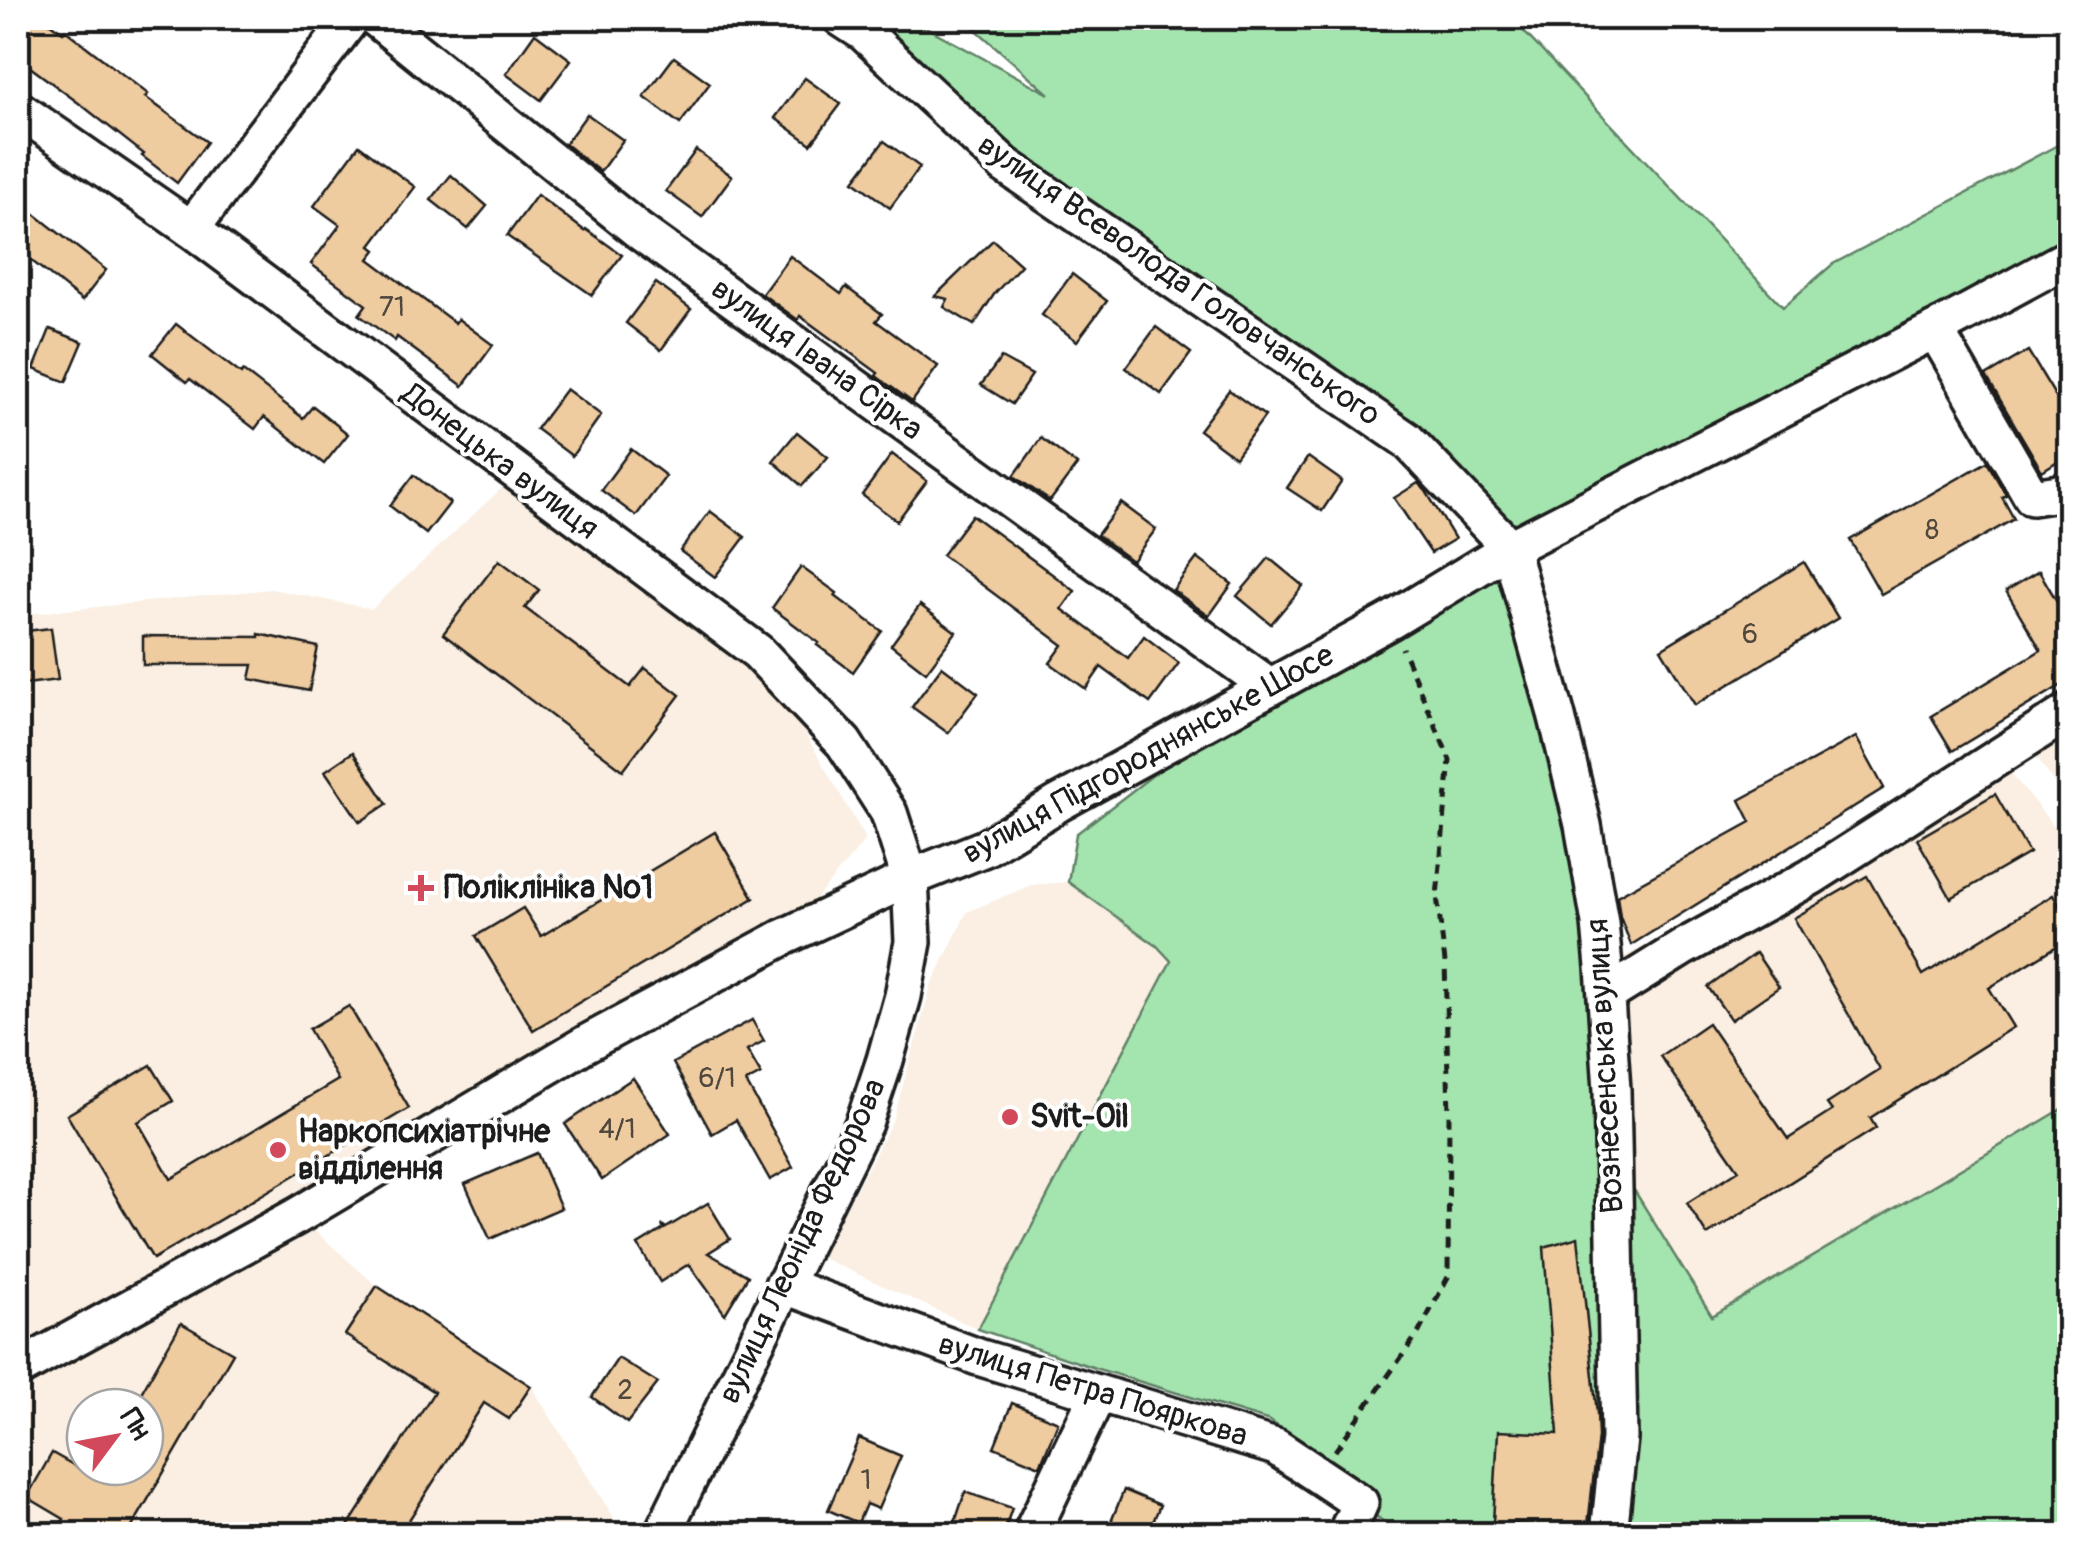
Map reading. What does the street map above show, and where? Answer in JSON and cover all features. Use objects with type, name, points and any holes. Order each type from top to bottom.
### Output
[{"type":"street","points":[[191,230],[352,18]]},
{"type":"street","name":"вулиця Івана Сірка","points":[[375,18],[640,231],[1269,686]]},
{"type":"street","name":"вулиця Всеволода Головчанського","points":[[865,23],[1005,166],[1407,440],[1510,548]]},
{"type":"street","name":"Донецька вулиця","points":[[18,109],[191,230],[758,652],[844,743],[889,813],[910,878]]},
{"type":"street","name":"вулиця Підгороднянське Шосе","points":[[18,1369],[297,1216],[587,1043],[784,937],[985,848],[1269,686],[1390,622],[1510,548],[2070,257]]},
{"type":"street","points":[[1935,330],[2032,497],[2070,487]]},
{"type":"street","name":"Вознесенська вулиця","points":[[1510,548],[1583,825],[1600,923],[1612,1090],[1619,1438],[1609,1534]]},
{"type":"street","points":[[1607,995],[1811,878],[2070,711]]},
{"type":"street","name":"вулиця Леоніда Федорова","points":[[662,1534],[864,1123],[903,996],[913,942],[910,878]]},
{"type":"street","name":"вулиця Петра Пояркова","points":[[783,1286],[978,1358],[1276,1447],[1360,1503],[1346,1534]]},
{"type":"street","points":[[1031,1534],[1098,1394]]},
{"type":"path","points":[[1319,1474],[1420,1332],[1448,1277],[1445,962],[1438,896],[1450,760],[1390,622]]},
{"type":"shaded area","name":"Поліклініка №1","points":[[517,474],[758,652],[866,839],[784,937],[298,1216],[377,1286],[531,1386],[624,1534],[18,1534],[18,615],[271,589],[372,609]]},
{"type":"shaded area","points":[[2069,719],[2069,805],[2028,744]]},
{"type":"shaded area","points":[[2005,766],[2069,845],[2069,1105],[1712,1317],[1613,1156],[1604,968],[1891,813]]},
{"type":"shaded area","points":[[1068,882],[1171,961],[978,1329],[820,1257],[893,1120],[931,986],[967,912],[1031,885]]},
{"type":"green space","points":[[841,18],[909,18],[1049,94],[963,18],[1511,18],[1783,307],[1833,264],[2069,139],[2069,257],[1511,548],[1557,717],[1613,1156],[1712,1316],[2069,1105],[2069,1534],[1400,1534],[1376,1516],[1337,1466],[1270,1421],[978,1329],[1171,961],[1157,946],[1068,882],[1076,834],[1269,686],[1510,547],[1407,440],[1005,165]]},
{"type":"building","points":[[18,18],[43,18],[65,30],[148,94],[145,97],[207,142],[177,183],[18,58]]},
{"type":"building","points":[[535,33],[571,60],[541,100],[506,74]]},
{"type":"building","points":[[674,57],[710,83],[680,124],[644,97]]},
{"type":"building","points":[[805,78],[841,104],[811,144],[775,118]]},
{"type":"building","points":[[587,114],[623,140],[600,172],[565,144]]},
{"type":"building","points":[[884,141],[920,167],[890,208],[854,181]]},
{"type":"building","points":[[359,145],[415,187],[371,246],[376,250],[369,259],[455,323],[458,319],[493,345],[463,386],[397,337],[395,341],[359,315],[366,305],[311,264],[340,225],[314,206]]},
{"type":"building","points":[[696,150],[732,176],[702,217],[666,191]]},
{"type":"building","points":[[451,175],[487,206],[468,229],[431,200]]},
{"type":"building","points":[[537,195],[622,255],[592,295],[507,236]]},
{"type":"building","points":[[18,201],[106,270],[82,301],[18,250]]},
{"type":"building","points":[[993,240],[1021,265],[995,293],[974,325],[944,307],[948,299],[935,296]]},
{"type":"building","points":[[790,256],[841,294],[846,287],[882,314],[876,321],[938,366],[912,402],[800,316],[798,320],[762,294]]},
{"type":"building","points":[[1072,274],[1107,301],[1077,341],[1042,315]]},
{"type":"building","points":[[656,283],[691,309],[661,350],[626,323]]},
{"type":"building","points":[[176,324],[303,418],[313,406],[348,434],[324,464],[264,417],[255,429],[152,354]]},
{"type":"building","points":[[1156,327],[1191,353],[1161,394],[1126,368]]},
{"type":"building","points":[[50,329],[83,342],[66,382],[34,369]]},
{"type":"building","points":[[2028,351],[2059,402],[2070,396],[2070,453],[2042,471],[1986,376]]},
{"type":"building","points":[[1001,358],[1032,375],[1012,404],[981,385]]},
{"type":"building","points":[[566,389],[601,415],[572,456],[536,429]]},
{"type":"building","points":[[1229,390],[1265,416],[1235,457],[1199,430]]},
{"type":"building","points":[[797,432],[828,457],[802,486],[773,461]]},
{"type":"building","points":[[1041,438],[1077,465],[1050,501],[1014,476]]},
{"type":"building","points":[[631,449],[666,476],[636,516],[601,490]]},
{"type":"building","points":[[892,454],[927,481],[897,521],[862,495]]},
{"type":"building","points":[[1308,457],[1342,481],[1322,511],[1287,488]]},
{"type":"building","points":[[1987,462],[2006,495],[2002,497],[2014,519],[1881,594],[1850,540]]},
{"type":"building","points":[[414,475],[450,503],[426,534],[390,506]]},
{"type":"building","points":[[1418,483],[1455,539],[1431,553],[1394,498]]},
{"type":"building","points":[[1121,503],[1156,529],[1132,561],[1097,535]]},
{"type":"building","points":[[710,511],[745,537],[715,577],[680,551]]},
{"type":"building","points":[[972,515],[1075,591],[1062,609],[1128,658],[1144,636],[1179,663],[1150,703],[1101,667],[1086,689],[1050,663],[1063,645],[942,555]]},
{"type":"building","points":[[1197,558],[1232,584],[1209,616],[1173,590]]},
{"type":"building","points":[[1269,558],[1303,586],[1271,624],[1237,596]]},
{"type":"building","points":[[499,560],[539,590],[525,608],[630,687],[645,668],[680,695],[623,770],[443,634]]},
{"type":"building","points":[[1804,562],[1838,618],[1695,705],[1661,649]]},
{"type":"building","points":[[801,567],[882,631],[853,672],[772,608]]},
{"type":"building","points":[[2039,571],[2070,623],[2070,680],[1952,751],[1931,716],[2041,650],[2006,591]]},
{"type":"building","points":[[920,605],[956,632],[926,672],[891,645]]},
{"type":"building","points":[[51,628],[58,680],[18,685],[18,632]]},
{"type":"building","points":[[259,634],[318,647],[309,691],[250,679],[253,665],[143,665],[143,636]]},
{"type":"building","points":[[942,666],[978,693],[948,733],[912,707]]},
{"type":"building","points":[[1856,737],[1884,788],[1631,945],[1617,896],[1751,822],[1740,800]]},
{"type":"building","points":[[353,752],[387,804],[360,822],[325,771]]},
{"type":"building","points":[[1995,794],[2029,853],[1951,898],[1917,839]]},
{"type":"building","points":[[715,832],[754,898],[533,1030],[476,936],[523,908],[541,936]]},
{"type":"building","points":[[1867,876],[1923,975],[2053,895],[2070,923],[2070,938],[1989,988],[2013,1027],[1870,1118],[1876,1128],[1707,1235],[1687,1203],[1739,1170],[1660,1056],[1708,1023],[1788,1139],[1832,1111],[1827,1104],[1880,1070],[1794,918]]},
{"type":"building","points":[[1756,953],[1779,987],[1731,1020],[1708,987]]},
{"type":"building","name":"Наркопсихіатрічне відділення","points":[[349,1006],[409,1108],[153,1259],[67,1115],[151,1065],[173,1101],[138,1122],[171,1179],[338,1080],[309,1029]]},
{"type":"building","points":[[752,1020],[764,1041],[747,1050],[761,1074],[746,1082],[793,1167],[770,1180],[736,1120],[712,1134],[673,1063]]},
{"type":"building","points":[[633,1078],[670,1134],[602,1180],[565,1124]]},
{"type":"building","points":[[537,1153],[561,1208],[490,1239],[465,1184]]},
{"type":"building","points":[[708,1203],[730,1239],[708,1253],[748,1276],[725,1314],[689,1264],[660,1282],[638,1245],[664,1229],[662,1225],[666,1228]]},
{"type":"building","points":[[1578,1237],[1598,1437],[1587,1534],[1552,1534],[1552,1527],[1493,1523],[1498,1431],[1558,1434],[1544,1247]]},
{"type":"building","points":[[377,1286],[531,1386],[509,1419],[484,1403],[400,1534],[343,1534],[434,1392],[345,1335]]},
{"type":"building","points":[[181,1323],[233,1353],[165,1470],[165,1387],[144,1387]]},
{"type":"building","points":[[618,1358],[658,1383],[627,1423],[592,1397]]},
{"type":"building","points":[[1012,1403],[1058,1422],[1040,1466],[994,1447]]},
{"type":"building","points":[[859,1438],[901,1456],[878,1509],[866,1504],[858,1523],[828,1510]]},
{"type":"building","points":[[52,1453],[65,1460],[65,1487],[155,1487],[128,1534],[55,1534],[64,1519],[27,1497]]},
{"type":"building","points":[[1124,1490],[1160,1505],[1148,1534],[1106,1534]]},
{"type":"building","points":[[965,1492],[1012,1508],[1003,1534],[951,1534]]},
{"type":"place","name":"Поліклініка №1","points":[[421,888]]},
{"type":"place","name":"Svit-Oil","points":[[1010,1117]]},
{"type":"place","name":"Наркопсихіатрічне відділення","points":[[278,1150]]}]
